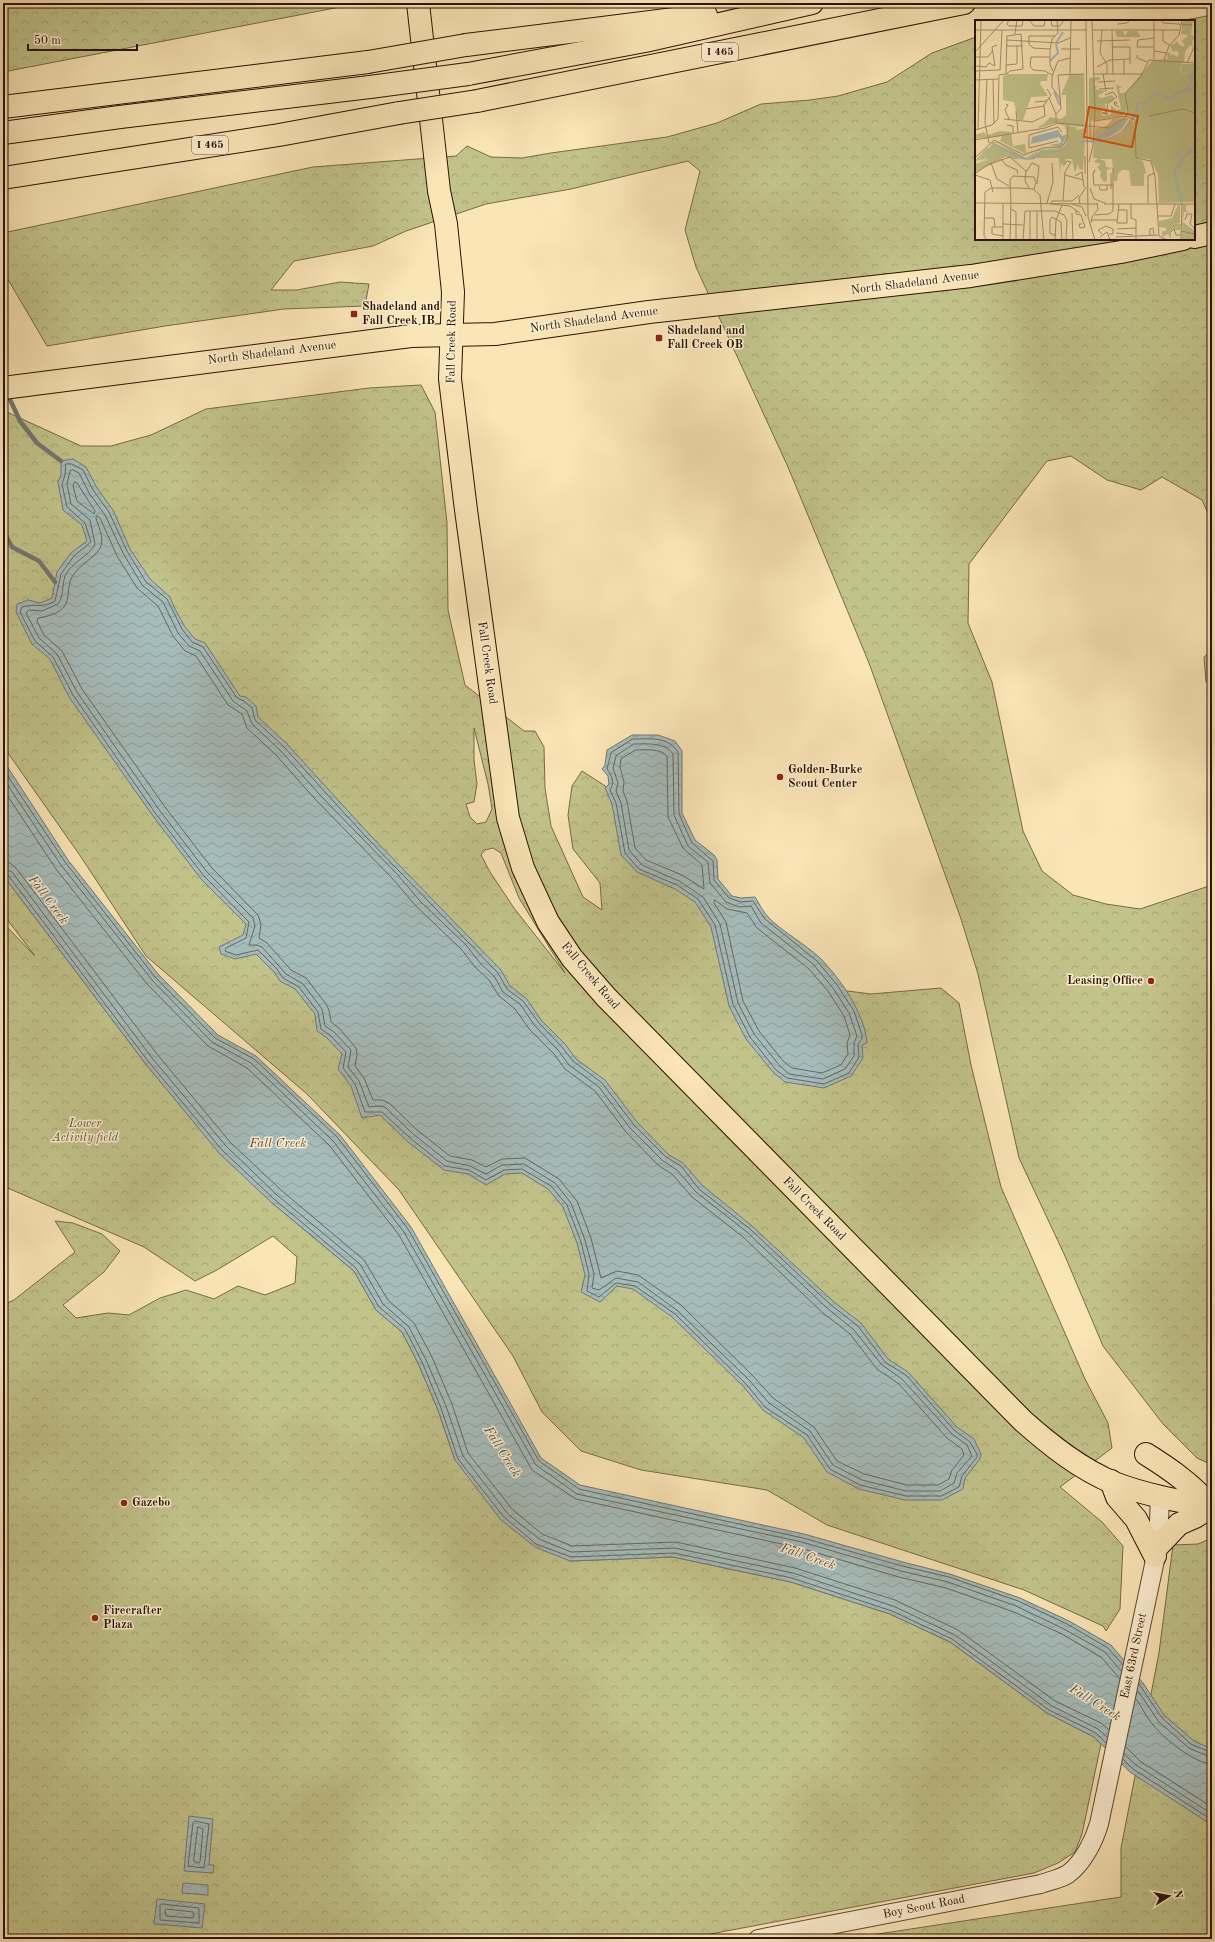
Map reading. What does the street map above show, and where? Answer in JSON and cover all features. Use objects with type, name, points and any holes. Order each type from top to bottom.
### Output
[{"type":"main road","name":"Fall Creek Road","points":[[418,3],[439,191],[446,224],[453,292],[450,379],[466,510],[508,818],[523,868],[548,922],[579,967],[628,1021],[1023,1421],[1066,1455],[1088,1470],[1111,1482],[1160,1497],[1212,1507]]},
{"type":"main road","name":"I 465","points":[[12,176],[279,135],[399,113],[477,101],[964,3]]},
{"type":"main road","name":"I 465","points":[[4,128],[120,117],[370,88],[468,74],[645,41],[808,4]]},
{"type":"main road","points":[[3,108],[368,62],[466,45],[652,21],[808,4]]},
{"type":"main road","points":[[4,128],[76,104],[92,96]]},
{"type":"main road","points":[[1195,236],[1212,233]]},
{"type":"main road","name":"North Shadeland Avenue","points":[[3,388],[411,336],[495,334],[649,312],[971,276],[1121,252],[1177,240]]},
{"type":"main road","points":[[1111,1482],[1117,1497],[1136,1519],[1157,1551],[1179,1524],[1212,1507],[1200,1494],[1166,1466],[1146,1454]]},
{"type":"street","name":"East 63rd Street","points":[[1082,1858],[1094,1838],[1099,1824],[1157,1551],[1160,1497]]},
{"type":"street","name":"Boy Scout Road","points":[[758,1939],[1041,1884],[1068,1874],[1082,1858]]},
{"type":"green space","points":[[3,3],[361,3],[3,72]]},
{"type":"green space","points":[[1212,15],[1212,522],[1202,500],[1162,477],[1141,490],[1107,480],[1071,456],[1047,461],[969,564],[968,623],[992,682],[1023,831],[1042,871],[1073,895],[1106,904],[1140,909],[1212,885],[1212,1465],[1197,1458],[1163,1424],[1103,1346],[1065,1256],[1019,1158],[978,974],[961,919],[869,663],[788,467],[696,267],[685,230],[700,171],[688,161],[571,189],[486,204],[406,231],[373,246],[294,261],[271,290],[297,290],[340,282],[369,284],[365,306],[284,309],[165,326],[47,346],[3,271],[3,233],[313,167],[456,156],[467,146],[491,157],[522,158],[667,137],[717,123],[761,104],[838,96],[887,82],[932,53],[975,37],[975,240],[1195,240],[1195,20],[1185,20]]},
{"type":"green space","points":[[421,385],[435,412],[447,523],[448,610],[465,685],[524,731],[535,731],[544,747],[545,788],[551,826],[583,897],[602,910],[600,883],[573,849],[568,815],[572,786],[582,771],[613,791],[793,984],[871,994],[941,988],[959,1003],[971,1065],[1001,1187],[1085,1379],[1108,1423],[1112,1448],[1060,1487],[1102,1522],[1123,1546],[1120,1609],[1106,1631],[1103,1626],[1024,1590],[827,1525],[767,1490],[641,1470],[581,1451],[542,1412],[513,1356],[399,1190],[307,1094],[146,956],[81,857],[8,753],[3,744],[3,413],[9,413],[81,446],[111,446],[151,435],[206,409],[369,388]],"holes":[[[474,728],[488,784],[492,809],[486,822],[477,824],[470,817],[466,804],[474,802],[477,784],[474,760]],[[493,848],[501,853],[519,898],[565,973],[514,908],[490,872],[481,855],[485,850]]]},
{"type":"green space","points":[[1212,650],[1212,684],[1206,682],[1204,657]]},
{"type":"green space","name":"Lower Activity field","points":[[3,875],[145,1063],[210,1141],[242,1170],[271,1202],[354,1271],[376,1310],[402,1332],[418,1363],[438,1410],[455,1460],[570,1561],[673,1557],[791,1582],[890,1614],[950,1642],[1047,1713],[1094,1737],[1101,1744],[1082,1834],[1075,1852],[1058,1863],[1034,1873],[684,1939],[3,1939],[3,1305],[14,1300],[75,1252],[55,1221],[73,1223],[102,1234],[120,1251],[104,1272],[63,1305],[76,1318],[108,1313],[129,1315],[160,1298],[186,1290],[214,1299],[238,1286],[265,1295],[295,1283],[297,1257],[273,1236],[217,1270],[195,1281],[144,1247],[3,1186],[3,923],[35,956],[3,914]]},
{"type":"green space","points":[[1212,1538],[1212,1939],[845,1939],[1121,1897],[1121,1848],[1159,1653],[1173,1545],[1198,1544]]},
{"type":"water","points":[[73,459],[86,467],[97,488],[113,510],[130,549],[150,579],[170,597],[185,627],[195,639],[205,643],[240,696],[246,697],[256,706],[258,717],[287,744],[370,835],[501,970],[510,986],[526,998],[542,1021],[565,1044],[576,1059],[605,1080],[637,1122],[669,1155],[683,1163],[702,1185],[752,1226],[834,1302],[861,1323],[888,1359],[908,1372],[957,1427],[974,1439],[981,1454],[980,1459],[965,1478],[963,1489],[942,1500],[905,1500],[859,1489],[827,1472],[804,1438],[763,1410],[743,1386],[672,1317],[633,1289],[617,1286],[600,1302],[581,1292],[585,1275],[577,1243],[563,1207],[548,1189],[522,1173],[505,1174],[486,1185],[468,1174],[444,1170],[407,1141],[380,1115],[362,1118],[351,1086],[338,1069],[342,1054],[327,1038],[317,1031],[315,1014],[295,989],[280,981],[274,972],[256,954],[235,959],[221,954],[219,947],[243,935],[246,924],[201,879],[153,816],[69,697],[50,659],[32,644],[16,612],[17,604],[28,600],[40,603],[52,598],[57,572],[71,553],[87,541],[82,525],[63,510],[58,482],[61,475],[61,461]]},
{"type":"water","points":[[632,735],[658,735],[675,741],[682,751],[682,813],[695,840],[714,855],[717,860],[718,879],[732,896],[741,898],[755,897],[769,918],[820,958],[843,986],[862,1020],[867,1043],[862,1045],[863,1058],[851,1076],[824,1088],[785,1082],[773,1072],[746,1039],[729,1006],[711,927],[695,902],[675,889],[637,872],[621,855],[612,804],[605,788],[609,784],[608,776],[602,769],[605,765],[607,750]]},
{"type":"water","name":"Fall Creek","points":[[3,760],[68,860],[158,974],[218,1035],[256,1056],[340,1135],[411,1227],[541,1458],[580,1485],[804,1534],[950,1574],[1020,1598],[1069,1621],[1111,1645],[1143,1683],[1164,1715],[1194,1741],[1212,1749],[1212,1825],[1130,1772],[1094,1737],[1047,1713],[950,1642],[890,1614],[791,1582],[673,1557],[570,1561],[535,1547],[501,1520],[455,1460],[438,1410],[418,1363],[402,1332],[376,1310],[354,1271],[271,1202],[219,1153],[145,1063],[3,875]]},
{"type":"water","points":[[189,1816],[213,1819],[209,1865],[214,1865],[213,1873],[184,1871]]},
{"type":"water","points":[[183,1883],[208,1885],[208,1895],[182,1893]]},
{"type":"water","points":[[157,1899],[205,1904],[202,1928],[154,1924]]},
{"type":"waterway","points":[[7,393],[20,421],[37,443],[61,461]]},
{"type":"waterway","points":[[3,530],[12,547],[39,561],[55,582]]},
{"type":"place","name":"Shadeland and Fall Creek IB","points":[[354,314]]},
{"type":"place","name":"Shadeland and Fall Creek OB","points":[[659,338]]},
{"type":"place","name":"Golden-Burke Scout Center","points":[[780,777]]},
{"type":"place","name":"Leasing Office","points":[[1151,981]]},
{"type":"place","name":"Gazebo","points":[[124,1503]]},
{"type":"place","name":"Firecrafter Plaza","points":[[95,1618]]}]
